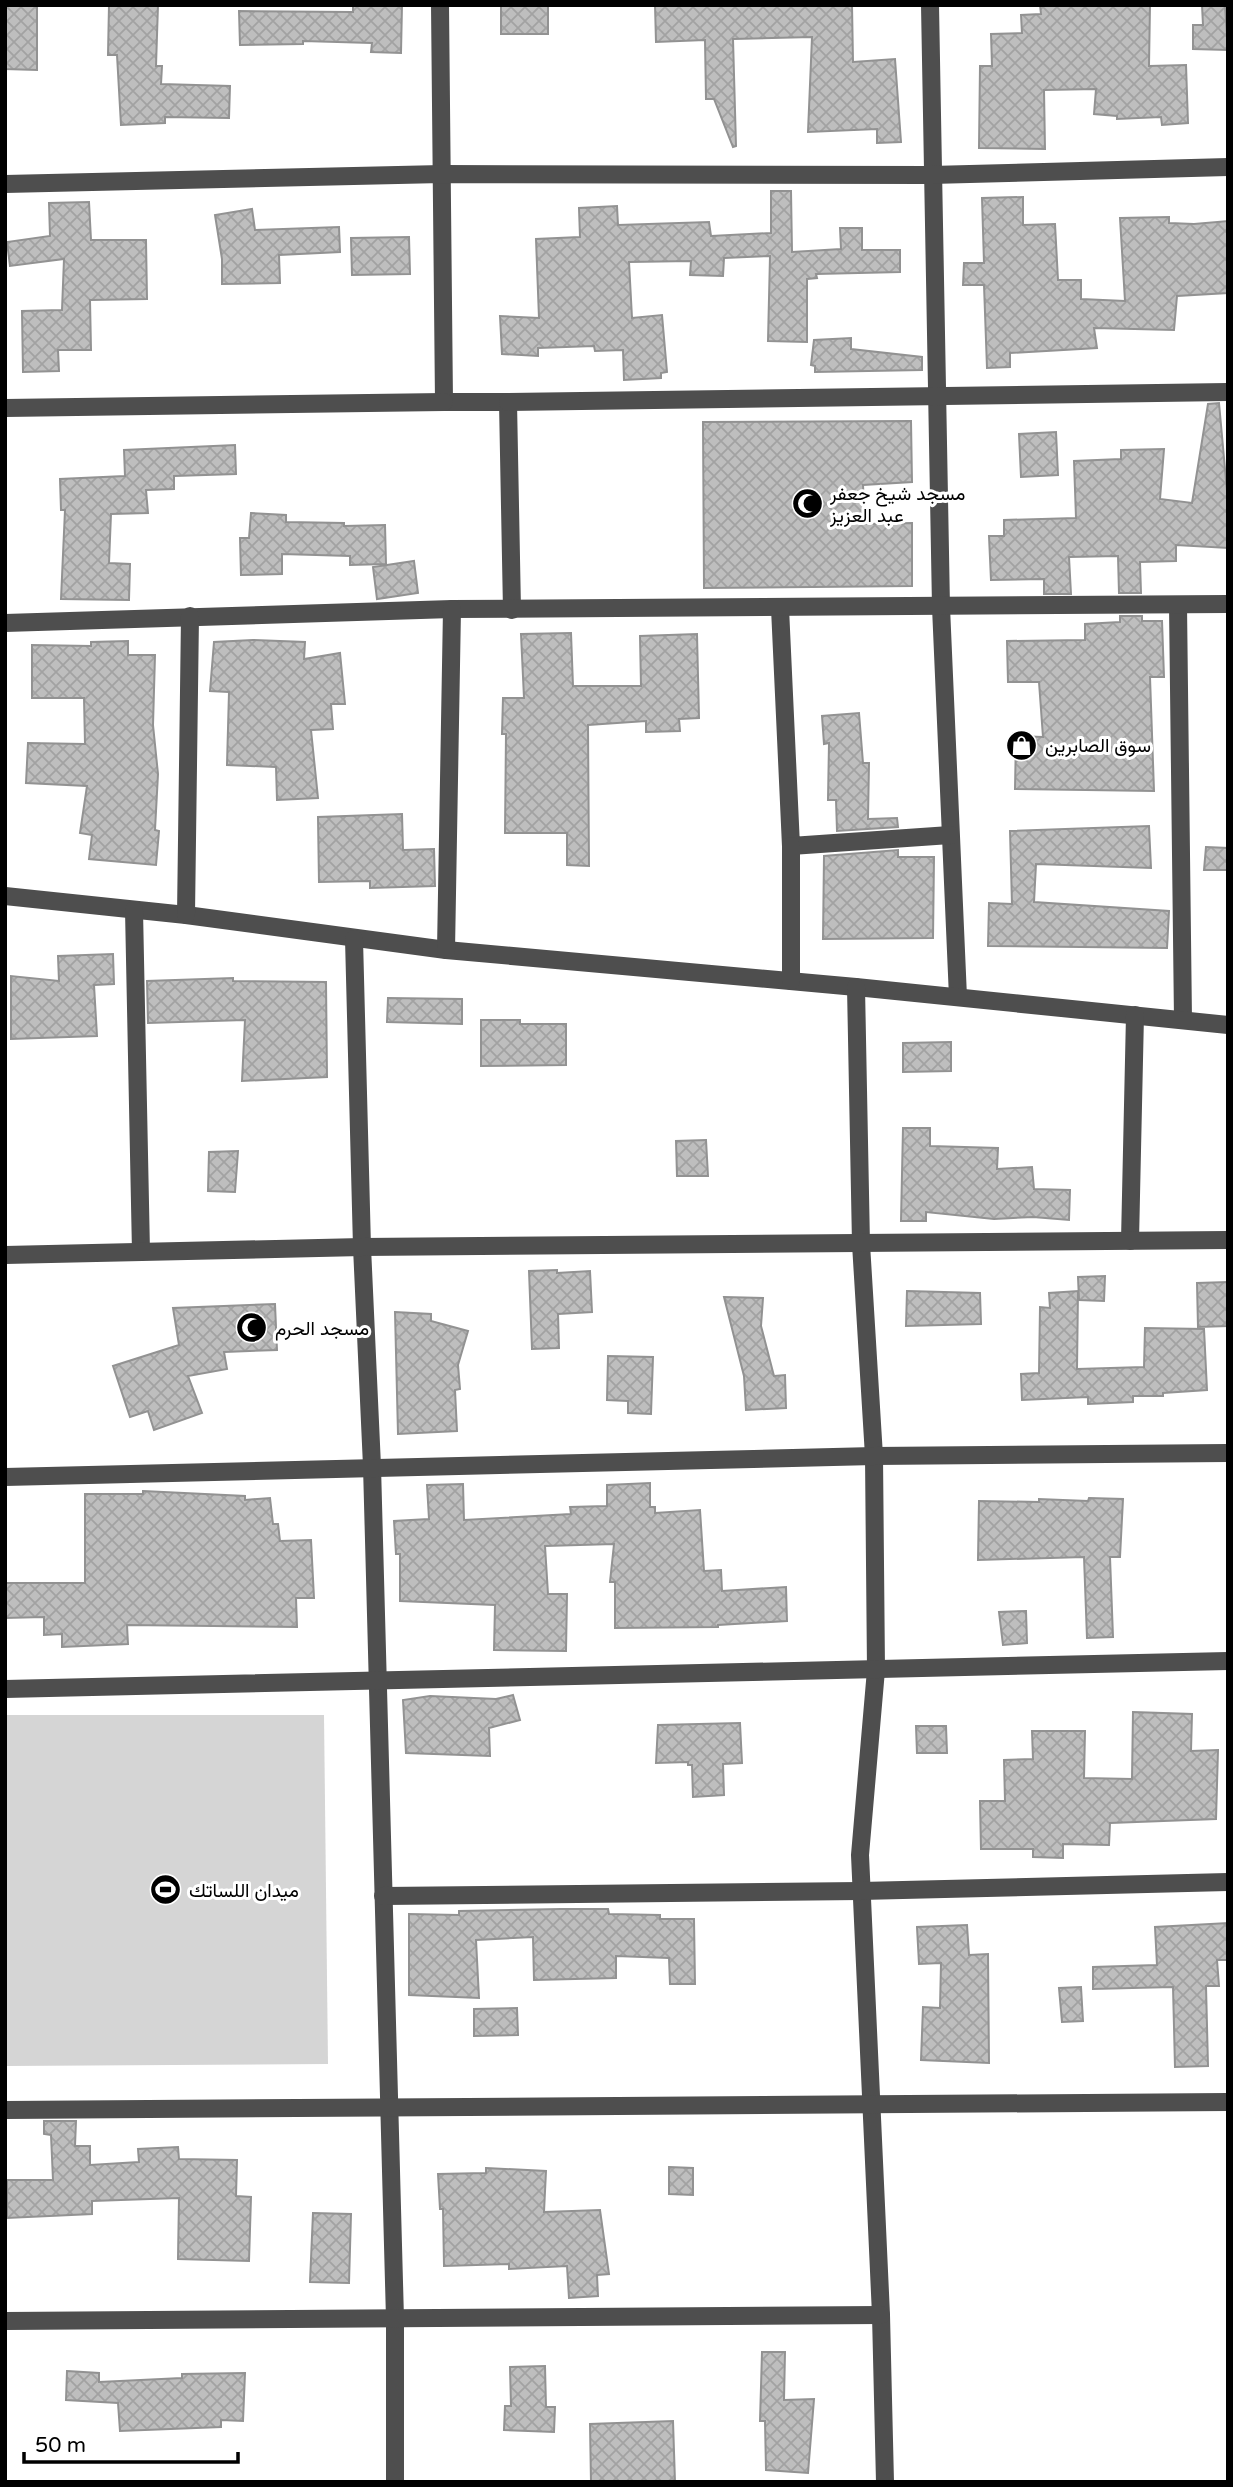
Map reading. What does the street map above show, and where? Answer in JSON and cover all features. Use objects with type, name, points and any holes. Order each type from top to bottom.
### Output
[{"type":"street","points":[[440,5],[444,402]]},
{"type":"street","points":[[930,5],[931,175],[941,607],[958,997]]},
{"type":"street","points":[[5,184],[442,174],[931,175],[1228,167]]},
{"type":"street","points":[[5,408],[1228,392]]},
{"type":"street","points":[[508,402],[512,610]]},
{"type":"street","points":[[5,623],[452,609],[1228,604]]},
{"type":"street","points":[[1178,605],[1183,1020]]},
{"type":"street","points":[[780,608],[791,846],[791,982]]},
{"type":"street","points":[[446,950],[452,609]]},
{"type":"street","points":[[186,915],[190,616]]},
{"type":"street","points":[[791,846],[950,835]]},
{"type":"street","points":[[5,896],[186,915],[446,950],[856,987],[1228,1025]]},
{"type":"street","points":[[134,910],[141,1252]]},
{"type":"street","points":[[354,939],[362,1247],[372,1466],[395,2319],[395,2482]]},
{"type":"street","points":[[856,987],[861,1244],[874,1456],[876,1670],[861,1827],[861,1891],[881,2315],[885,2482]]},
{"type":"street","points":[[1130,1241],[1135,1015]]},
{"type":"street","points":[[5,1255],[362,1247],[1228,1240]]},
{"type":"street","points":[[5,1477],[372,1466],[874,1456],[1228,1453]]},
{"type":"street","points":[[5,1689],[1228,1661]]},
{"type":"street","points":[[383,1896],[861,1891],[1228,1882]]},
{"type":"street","points":[[5,2110],[388,2105],[1228,2102]]},
{"type":"street","points":[[5,2320],[881,2315]]},
{"type":"shaded area","name":"ميدان اللساتك","points":[[5,1715],[324,1715],[328,2064],[5,2066]]},
{"type":"building","points":[[5,5],[37,5],[37,70],[5,69]]},
{"type":"building","points":[[109,5],[158,5],[156,66],[162,66],[161,84],[230,86],[229,118],[165,117],[165,123],[121,125],[117,55],[108,55]]},
{"type":"building","points":[[353,5],[402,5],[401,53],[371,52],[372,43],[303,41],[303,44],[240,45],[239,11],[353,12]]},
{"type":"building","points":[[501,5],[548,5],[548,34],[501,34]]},
{"type":"building","points":[[655,5],[852,5],[853,62],[895,59],[901,142],[877,143],[877,129],[808,132],[812,37],[733,39],[736,146],[733,147],[714,99],[706,99],[705,40],[656,42]]},
{"type":"building","points":[[1040,5],[1150,5],[1149,66],[1186,65],[1188,123],[1162,125],[1161,117],[1117,119],[1117,116],[1094,114],[1096,89],[1044,90],[1045,149],[979,148],[980,66],[992,66],[991,34],[1022,33],[1021,15],[1041,14]]},
{"type":"building","points":[[1202,5],[1225,5],[1228,50],[1193,49],[1193,25],[1203,25]]},
{"type":"building","points":[[771,191],[791,191],[792,252],[841,249],[840,228],[862,228],[862,250],[900,250],[900,272],[816,274],[817,278],[807,279],[807,342],[768,341],[770,256],[724,258],[723,276],[690,275],[691,261],[629,262],[632,318],[662,315],[667,372],[661,373],[661,378],[624,380],[623,350],[595,351],[594,346],[538,348],[538,356],[502,354],[500,316],[539,318],[536,239],[580,237],[579,208],[617,206],[618,225],[709,222],[711,236],[771,233]]},
{"type":"building","points":[[1023,197],[1023,225],[1055,224],[1058,280],[1081,280],[1081,299],[1125,301],[1120,218],[1169,217],[1169,223],[1194,224],[1228,221],[1228,293],[1177,296],[1174,330],[1094,328],[1097,348],[1010,353],[1010,367],[987,368],[984,285],[963,285],[964,263],[984,263],[982,198]]},
{"type":"building","points":[[89,202],[91,240],[146,240],[147,299],[90,300],[91,350],[58,350],[59,371],[23,372],[22,311],[62,310],[64,259],[10,266],[7,242],[50,236],[49,203]]},
{"type":"building","points":[[252,209],[255,230],[339,227],[340,252],[279,255],[280,283],[222,284],[222,259],[215,215]]},
{"type":"building","points":[[409,237],[410,274],[352,275],[351,238]]},
{"type":"building","points":[[851,338],[851,349],[922,357],[922,370],[815,372],[815,366],[811,365],[814,340]]},
{"type":"building","points":[[1219,403],[1228,502],[1228,548],[1176,545],[1176,561],[1140,562],[1141,593],[1119,593],[1118,556],[1069,557],[1071,594],[1044,594],[1044,579],[991,580],[989,536],[1004,536],[1004,520],[1076,518],[1074,461],[1121,459],[1121,450],[1164,449],[1160,499],[1192,503],[1208,404]]},
{"type":"building","name":"مسجد شيخ جعفر عبد العزيز","points":[[911,421],[912,482],[863,485],[865,524],[912,523],[912,586],[704,588],[703,422]]},
{"type":"building","points":[[1056,432],[1058,475],[1021,477],[1019,434]]},
{"type":"building","points":[[235,445],[236,474],[174,476],[174,489],[146,490],[148,513],[111,514],[109,563],[130,564],[129,600],[61,599],[65,510],[61,510],[60,479],[125,476],[124,450]]},
{"type":"building","points":[[251,513],[286,515],[286,522],[344,523],[344,526],[385,525],[386,564],[350,565],[350,556],[282,554],[282,574],[241,575],[240,538],[249,538]]},
{"type":"building","points":[[414,561],[418,593],[377,599],[373,567]]},
{"type":"building","points":[[1120,616],[1142,616],[1142,621],[1162,621],[1164,677],[1150,677],[1154,791],[1015,789],[1016,736],[1043,737],[1039,682],[1008,682],[1007,641],[1085,640],[1085,624],[1120,622]]},
{"type":"building","points":[[571,633],[573,686],[641,686],[640,636],[697,634],[699,718],[679,719],[680,731],[646,732],[646,721],[588,725],[589,866],[567,865],[567,833],[505,833],[506,734],[502,734],[503,698],[524,698],[521,634]]},
{"type":"building","points":[[128,641],[128,655],[155,655],[153,725],[158,774],[155,830],[159,831],[156,865],[89,859],[92,835],[80,833],[87,786],[26,783],[28,743],[85,744],[84,698],[32,698],[32,645],[91,646],[91,642]]},
{"type":"building","points":[[214,642],[305,642],[304,659],[340,653],[345,704],[331,704],[333,729],[311,730],[318,798],[277,800],[276,767],[227,765],[229,692],[210,691]]},
{"type":"building","points":[[859,713],[863,763],[869,763],[868,819],[897,818],[898,827],[837,831],[836,800],[828,800],[829,743],[824,744],[822,716]]},
{"type":"building","points":[[402,814],[403,850],[434,849],[435,886],[370,888],[370,881],[319,882],[318,817]]},
{"type":"building","points":[[1149,826],[1151,868],[1036,864],[1034,902],[1169,911],[1167,948],[988,946],[989,903],[1012,904],[1010,831]]},
{"type":"building","points":[[1206,847],[1228,848],[1228,870],[1204,870]]},
{"type":"building","points":[[898,850],[898,857],[934,857],[933,938],[823,939],[824,856]]},
{"type":"building","points":[[113,954],[114,984],[94,985],[97,1036],[11,1039],[11,976],[59,981],[58,956]]},
{"type":"building","points":[[233,978],[233,981],[326,982],[327,1077],[242,1081],[245,1020],[148,1023],[147,981]]},
{"type":"building","points":[[388,998],[462,999],[462,1024],[387,1022]]},
{"type":"building","points":[[481,1020],[520,1020],[520,1024],[566,1024],[566,1065],[481,1066]]},
{"type":"building","points":[[951,1042],[951,1071],[903,1072],[903,1043]]},
{"type":"building","points":[[903,1128],[930,1128],[930,1146],[998,1148],[997,1169],[1032,1167],[1034,1189],[1070,1190],[1069,1220],[1033,1217],[994,1219],[926,1212],[926,1221],[901,1221]]},
{"type":"building","points":[[706,1140],[708,1176],[677,1176],[676,1141]]},
{"type":"building","points":[[238,1151],[235,1192],[208,1191],[209,1152]]},
{"type":"building","points":[[557,1270],[557,1273],[590,1271],[592,1312],[558,1314],[559,1348],[532,1349],[529,1271]]},
{"type":"building","points":[[1105,1276],[1104,1301],[1079,1300],[1078,1277]]},
{"type":"building","points":[[1228,1282],[1228,1326],[1198,1327],[1197,1283]]},
{"type":"building","points":[[907,1291],[980,1293],[981,1324],[906,1326]]},
{"type":"building","points":[[1078,1291],[1077,1369],[1144,1367],[1145,1328],[1204,1329],[1207,1390],[1163,1393],[1163,1396],[1133,1396],[1133,1402],[1088,1404],[1088,1397],[1022,1400],[1021,1374],[1039,1373],[1040,1307],[1050,1308],[1049,1293]]},
{"type":"building","points":[[724,1297],[763,1298],[761,1326],[774,1376],[785,1375],[786,1408],[746,1410],[744,1376]]},
{"type":"building","points":[[275,1304],[277,1350],[224,1352],[227,1369],[188,1376],[202,1413],[154,1430],[148,1411],[130,1417],[113,1366],[179,1345],[173,1308]]},
{"type":"building","points":[[395,1312],[431,1314],[431,1321],[468,1331],[458,1365],[460,1389],[455,1390],[457,1431],[398,1434]]},
{"type":"building","points":[[608,1356],[653,1357],[651,1414],[628,1413],[628,1401],[607,1400]]},
{"type":"building","points":[[650,1483],[650,1507],[655,1507],[655,1513],[700,1510],[704,1571],[721,1570],[722,1591],[786,1587],[787,1621],[718,1627],[615,1628],[615,1582],[610,1582],[614,1544],[545,1546],[548,1594],[567,1594],[566,1651],[494,1650],[495,1605],[400,1601],[400,1554],[396,1554],[394,1521],[429,1519],[427,1485],[463,1484],[464,1520],[571,1514],[570,1507],[607,1506],[607,1485]]},
{"type":"building","points":[[143,1491],[245,1496],[245,1500],[270,1498],[273,1524],[278,1524],[280,1541],[311,1540],[314,1598],[296,1598],[297,1627],[127,1625],[128,1644],[62,1647],[62,1634],[44,1635],[44,1617],[5,1618],[5,1583],[85,1583],[85,1494],[143,1494]]},
{"type":"building","points":[[1089,1498],[1123,1499],[1120,1557],[1110,1557],[1113,1637],[1087,1638],[1084,1557],[978,1560],[979,1501],[1088,1501]]},
{"type":"building","points":[[1026,1611],[1027,1643],[1003,1645],[999,1612]]},
{"type":"building","points":[[513,1695],[520,1720],[489,1728],[490,1756],[406,1753],[403,1700],[430,1696],[496,1699]]},
{"type":"building","points":[[1133,1712],[1192,1714],[1191,1751],[1218,1750],[1216,1819],[1110,1823],[1109,1845],[1063,1844],[1063,1858],[1033,1857],[1033,1849],[981,1849],[980,1801],[1005,1801],[1004,1760],[1033,1759],[1032,1731],[1085,1731],[1084,1778],[1132,1779]]},
{"type":"building","points":[[740,1723],[742,1763],[723,1764],[724,1795],[693,1797],[692,1765],[688,1765],[688,1762],[656,1763],[658,1725]]},
{"type":"building","points":[[916,1726],[946,1726],[947,1753],[917,1753]]},
{"type":"building","points":[[608,1909],[609,1914],[694,1919],[695,1984],[670,1984],[669,1958],[616,1956],[616,1978],[534,1980],[533,1937],[476,1940],[479,1998],[409,1995],[409,1914],[459,1915],[459,1911]]},
{"type":"building","points":[[1228,1923],[1228,1960],[1217,1960],[1219,1986],[1206,1986],[1208,2066],[1175,2067],[1173,1987],[1093,1989],[1093,1967],[1157,1965],[1155,1927]]},
{"type":"building","points":[[967,1925],[969,1955],[988,1954],[989,2063],[921,2060],[923,2007],[940,2008],[941,1963],[919,1964],[917,1927]]},
{"type":"building","points":[[1081,1987],[1083,2021],[1062,2022],[1059,1988]]},
{"type":"building","points":[[517,2008],[518,2035],[474,2036],[474,2009]]},
{"type":"building","points":[[44,2121],[76,2121],[75,2146],[90,2146],[90,2165],[139,2162],[138,2149],[178,2147],[179,2159],[237,2160],[236,2196],[251,2197],[249,2261],[178,2259],[179,2198],[92,2201],[92,2214],[7,2218],[7,2180],[53,2180],[51,2135],[44,2134]]},
{"type":"building","points":[[669,2167],[693,2168],[693,2195],[669,2194]]},
{"type":"building","points":[[486,2168],[546,2171],[544,2212],[600,2210],[609,2274],[597,2275],[598,2296],[569,2298],[567,2266],[509,2269],[509,2264],[444,2266],[443,2209],[440,2209],[438,2174],[486,2173]]},
{"type":"building","points":[[313,2213],[351,2214],[349,2283],[310,2282]]},
{"type":"building","points":[[762,2352],[785,2352],[784,2400],[814,2399],[808,2473],[766,2470],[765,2421],[760,2421]]},
{"type":"building","points":[[545,2366],[546,2407],[555,2407],[554,2432],[504,2430],[505,2406],[511,2406],[510,2367]]},
{"type":"building","points":[[67,2371],[99,2373],[99,2382],[182,2378],[182,2374],[245,2373],[243,2421],[221,2420],[221,2427],[120,2431],[118,2403],[66,2400]]},
{"type":"building","points":[[673,2421],[675,2482],[591,2482],[590,2424]]},
{"type":"place","name":"مسجد شيخ جعفر عبد العزيز","points":[[807,504]]},
{"type":"place","name":"سوق الصابرين","points":[[1022,745]]},
{"type":"place","name":"مسجد الحرم","points":[[252,1328]]},
{"type":"place","name":"ميدان اللساتك","points":[[166,1890]]}]
